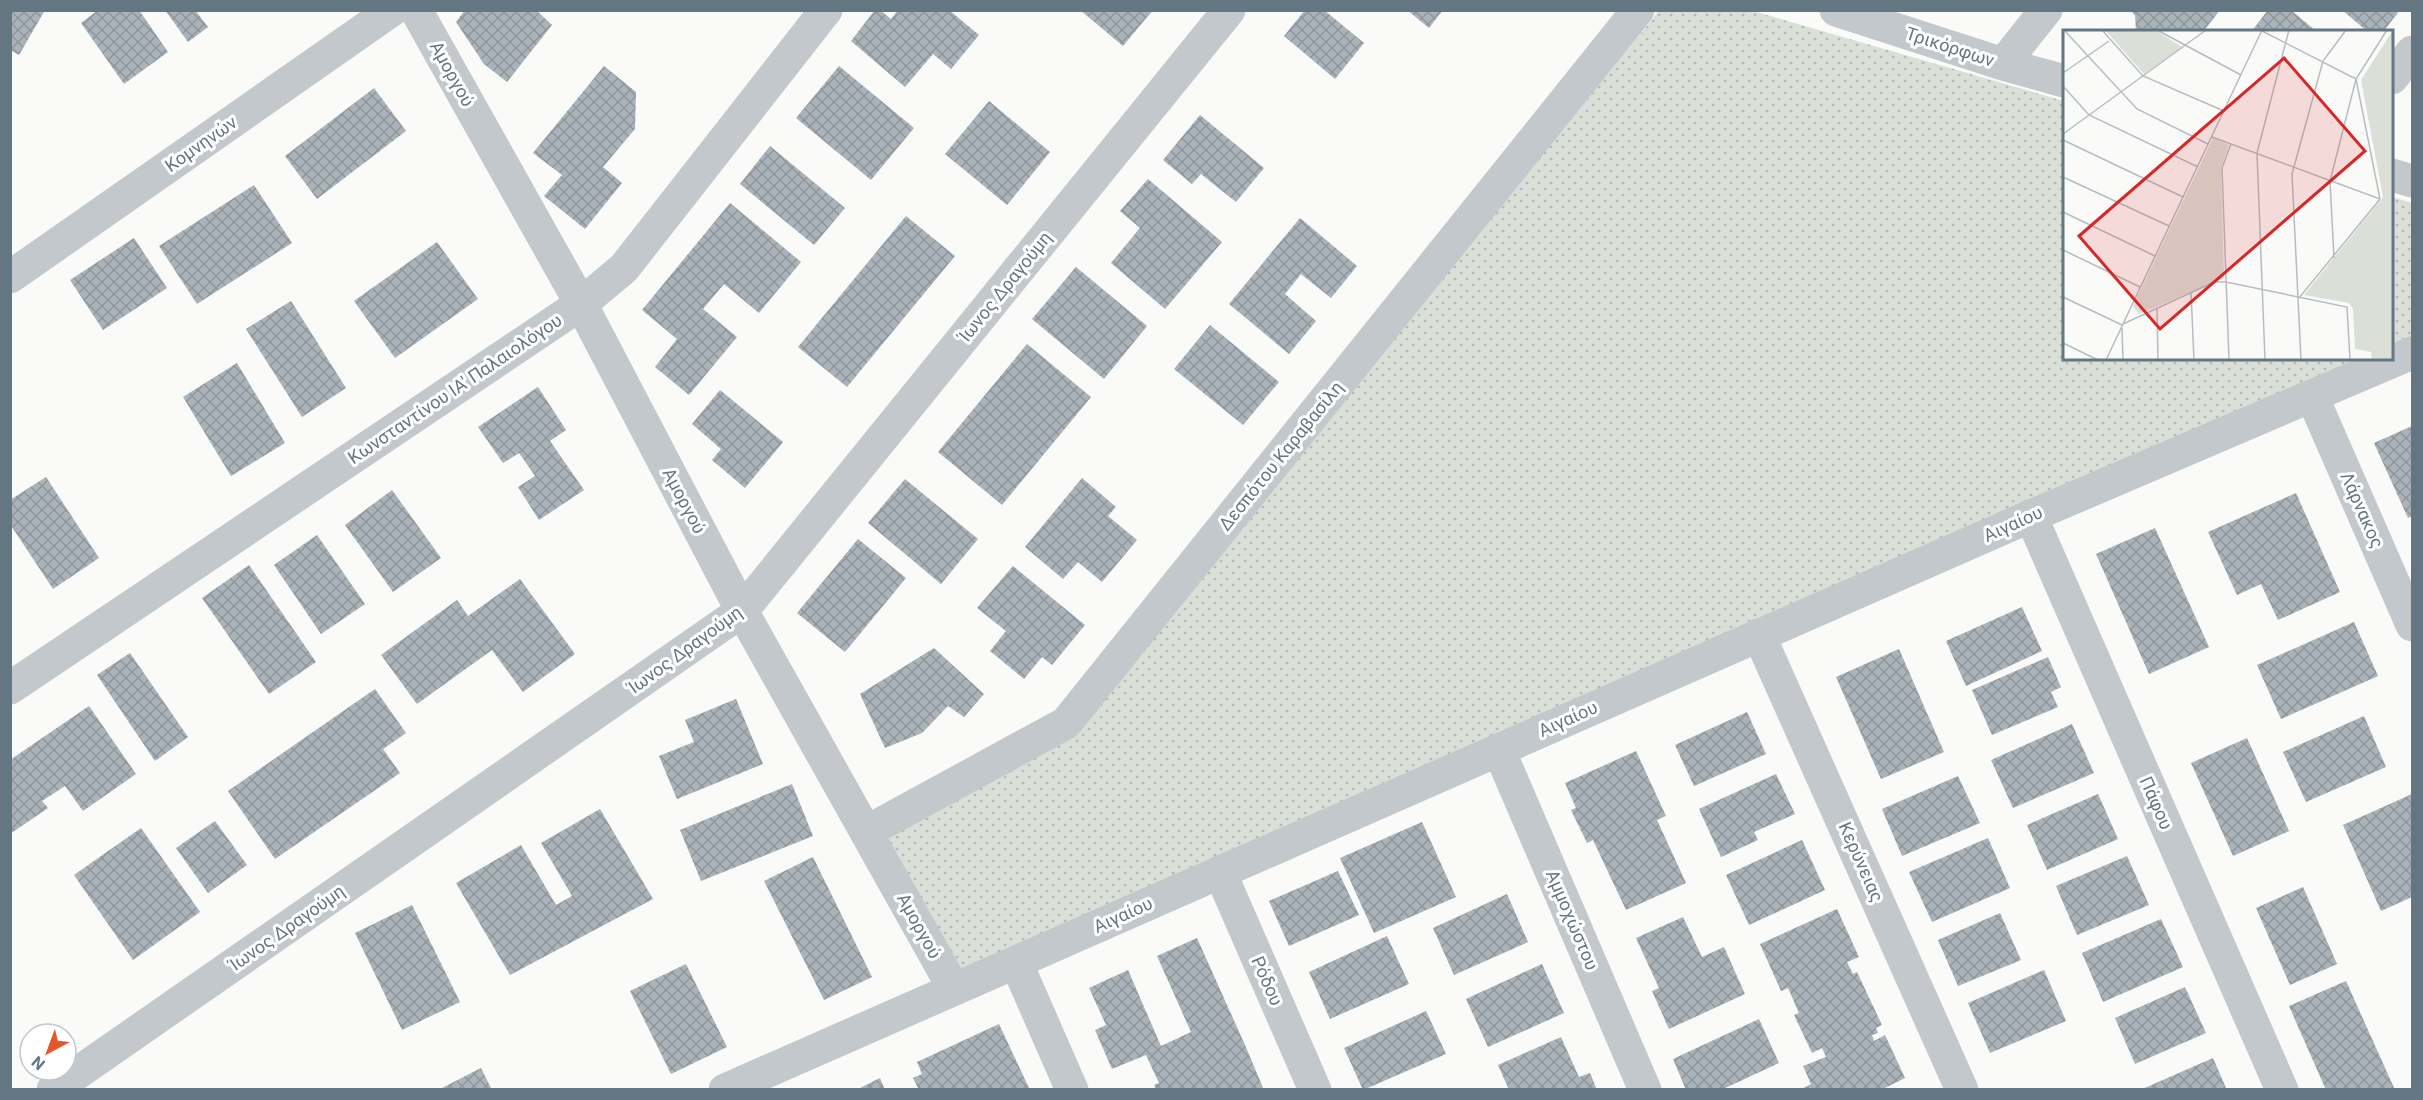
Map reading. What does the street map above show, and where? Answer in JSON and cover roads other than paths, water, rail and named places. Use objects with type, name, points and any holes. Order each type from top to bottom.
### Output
[{"type":"street","name":"Κοµνηνών","points":[[10,277],[392,10]]},
{"type":"street","name":"Αμοργού","points":[[416,10],[581,304],[742,612],[954,989]]},
{"type":"street","name":"Κωνσταντίνου ΙΑ' Παλαιολόγου","points":[[10,688],[581,304],[624,268],[826,10]]},
{"type":"street","name":"Ίωνος Δραγούμη","points":[[53,1089],[742,612],[1229,10]]},
{"type":"street","name":"Δεσπότου Καραβασίλη","points":[[866,832],[1066,723],[1638,10]]},
{"type":"street","name":"Τρικόρφων","points":[[1836,10],[2003,64],[2063,81]]},
{"type":"street","points":[[2003,64],[2046,10]]},
{"type":"street","points":[[2393,76],[2412,52]]},
{"type":"street","points":[[2393,176],[2412,181]]},
{"type":"street","name":"Αιγαίου","points":[[725,1089],[2031,516],[2412,352]]},
{"type":"street","name":"Λάρνακος","points":[[2312,396],[2412,625]]},
{"type":"street","name":"Πάφου","points":[[2031,516],[2282,1089]]},
{"type":"street","name":"Κερύνειας","points":[[1759,635],[1962,1089]]},
{"type":"street","name":"Αμμοχώστου","points":[[1499,750],[1645,1089]]},
{"type":"street","name":"Ρόδου","points":[[1220,872],[1315,1089]]},
{"type":"street","points":[[1016,962],[1072,1089]]}]
